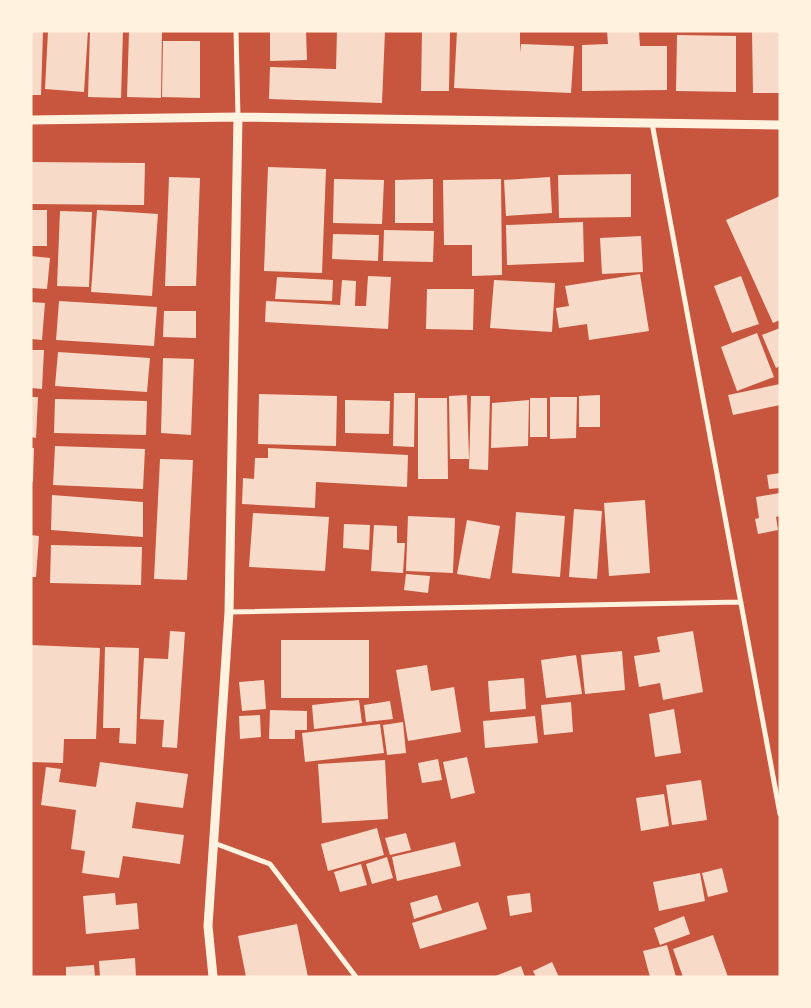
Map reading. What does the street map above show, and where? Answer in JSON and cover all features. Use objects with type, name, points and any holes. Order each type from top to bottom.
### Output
[{"type":"street","points":[[213,977],[208,926],[230,612],[238,117],[236,31]]},
{"type":"street","points":[[31,120],[238,117],[780,125]]},
{"type":"street","points":[[652,123],[780,814]]},
{"type":"street","points":[[230,612],[741,602]]},
{"type":"street","points":[[214,843],[270,864],[356,977]]},
{"type":"building","points":[[31,31],[43,31],[41,95],[31,95]]},
{"type":"building","points":[[48,31],[88,31],[84,92],[45,89]]},
{"type":"building","points":[[90,31],[123,31],[121,98],[88,97]]},
{"type":"building","points":[[129,31],[162,31],[161,98],[127,97]]},
{"type":"building","points":[[270,31],[306,31],[307,60],[270,61]]},
{"type":"building","points":[[337,31],[385,31],[382,103],[269,99],[270,67],[336,69]]},
{"type":"building","points":[[422,31],[450,31],[449,91],[421,91]]},
{"type":"building","points":[[457,31],[520,31],[520,53],[521,44],[574,46],[571,93],[454,88]]},
{"type":"building","points":[[607,31],[639,31],[640,46],[667,46],[667,90],[582,91],[582,45],[608,44]]},
{"type":"building","points":[[752,31],[780,31],[780,93],[753,93]]},
{"type":"building","points":[[677,35],[736,36],[736,92],[676,91]]},
{"type":"building","points":[[163,41],[200,41],[200,98],[162,97]]},
{"type":"building","points":[[31,162],[145,163],[144,205],[31,204]]},
{"type":"building","points":[[268,167],[326,169],[322,273],[264,271]]},
{"type":"building","points":[[631,174],[631,217],[559,218],[558,175]]},
{"type":"building","points":[[169,177],[200,178],[196,286],[165,286]]},
{"type":"building","points":[[550,177],[552,213],[506,216],[504,180]]},
{"type":"building","points":[[334,179],[384,180],[382,224],[333,223]]},
{"type":"building","points":[[433,179],[433,223],[395,223],[395,180]]},
{"type":"building","points":[[501,179],[502,275],[472,276],[472,245],[444,245],[443,180]]},
{"type":"building","points":[[780,196],[780,320],[773,323],[726,220]]},
{"type":"building","points":[[31,210],[47,210],[47,246],[31,246]]},
{"type":"building","points":[[97,210],[158,214],[152,296],[91,292]]},
{"type":"building","points":[[60,211],[92,212],[89,287],[57,286]]},
{"type":"building","points":[[583,222],[584,262],[507,265],[506,225]]},
{"type":"building","points":[[384,230],[434,231],[433,262],[383,261]]},
{"type":"building","points":[[333,234],[379,235],[378,261],[332,259]]},
{"type":"building","points":[[641,236],[643,272],[602,274],[600,238]]},
{"type":"building","points":[[31,256],[50,258],[47,289],[31,288]]},
{"type":"building","points":[[640,274],[649,331],[589,340],[587,324],[559,328],[556,308],[569,306],[565,286]]},
{"type":"building","points":[[368,276],[391,277],[388,329],[265,322],[266,301],[340,305],[342,280],[356,281],[355,306],[366,306]]},
{"type":"building","points":[[741,276],[759,324],[732,333],[714,286]]},
{"type":"building","points":[[277,277],[333,280],[332,301],[275,299]]},
{"type":"building","points":[[494,280],[555,283],[552,332],[490,328]]},
{"type":"building","points":[[427,289],[474,289],[473,330],[426,329]]},
{"type":"building","points":[[59,301],[157,307],[154,346],[56,340]]},
{"type":"building","points":[[31,302],[45,303],[42,340],[31,339]]},
{"type":"building","points":[[164,311],[196,311],[196,338],[163,337]]},
{"type":"building","points":[[780,328],[780,366],[776,368],[762,335]]},
{"type":"building","points":[[757,333],[774,377],[737,391],[721,347]]},
{"type":"building","points":[[31,350],[44,350],[42,389],[31,388]]},
{"type":"building","points":[[58,352],[150,358],[147,392],[55,386]]},
{"type":"building","points":[[163,358],[194,359],[191,435],[161,433]]},
{"type":"building","points":[[780,384],[780,405],[733,415],[728,395]]},
{"type":"building","points":[[394,393],[415,393],[414,447],[393,446]]},
{"type":"building","points":[[259,394],[337,396],[336,446],[258,444]]},
{"type":"building","points":[[467,395],[469,459],[450,459],[449,396]]},
{"type":"building","points":[[600,395],[600,427],[579,427],[579,396]]},
{"type":"building","points":[[471,396],[490,396],[488,470],[469,469]]},
{"type":"building","points":[[31,397],[38,397],[36,438],[31,437]]},
{"type":"building","points":[[550,397],[577,397],[576,438],[550,439]]},
{"type":"building","points":[[418,398],[447,398],[448,479],[418,479]]},
{"type":"building","points":[[530,398],[547,398],[547,437],[530,437]]},
{"type":"building","points":[[55,399],[147,401],[146,435],[54,433]]},
{"type":"building","points":[[345,400],[390,401],[389,434],[345,433]]},
{"type":"building","points":[[529,400],[528,446],[491,448],[492,403]]},
{"type":"building","points":[[55,446],[145,449],[143,489],[53,485]]},
{"type":"building","points":[[31,448],[34,448],[33,482],[31,482]]},
{"type":"building","points":[[268,448],[408,455],[407,487],[316,482],[315,508],[242,504],[243,478],[254,479],[255,458],[268,458]]},
{"type":"building","points":[[160,459],[193,460],[187,580],[154,579]]},
{"type":"building","points":[[780,473],[780,488],[769,489],[767,475]]},
{"type":"building","points":[[780,493],[780,516],[776,517],[778,530],[758,534],[755,519],[759,518],[756,497]]},
{"type":"building","points":[[52,495],[143,502],[143,537],[51,530]]},
{"type":"building","points":[[645,500],[650,573],[609,576],[604,503]]},
{"type":"building","points":[[574,509],[602,511],[597,579],[569,577]]},
{"type":"building","points":[[516,512],[565,516],[560,577],[512,573]]},
{"type":"building","points":[[253,513],[329,517],[325,571],[249,567]]},
{"type":"building","points":[[408,516],[455,518],[453,573],[406,571]]},
{"type":"building","points":[[467,520],[500,526],[490,579],[457,574]]},
{"type":"building","points":[[344,524],[370,525],[369,550],[343,548]]},
{"type":"building","points":[[374,525],[397,526],[397,543],[405,543],[403,573],[371,571]]},
{"type":"building","points":[[31,535],[39,536],[36,577],[31,577]]},
{"type":"building","points":[[51,545],[142,547],[141,585],[50,583]]},
{"type":"building","points":[[406,574],[430,576],[428,593],[404,590]]},
{"type":"building","points":[[170,631],[185,632],[177,748],[162,747],[164,720],[140,719],[144,658],[168,659]]},
{"type":"building","points":[[693,631],[703,692],[663,700],[660,683],[639,687],[634,656],[660,652],[657,637]]},
{"type":"building","points":[[281,640],[369,640],[369,698],[281,698]]},
{"type":"building","points":[[31,645],[100,648],[96,739],[64,739],[63,763],[31,762]]},
{"type":"building","points":[[105,647],[139,648],[136,744],[119,743],[120,728],[103,728]]},
{"type":"building","points":[[622,651],[625,690],[585,694],[581,655]]},
{"type":"building","points":[[576,655],[582,694],[546,698],[541,660]]},
{"type":"building","points":[[427,665],[431,691],[454,687],[461,732],[408,741],[396,670]]},
{"type":"building","points":[[524,678],[526,709],[490,712],[488,681]]},
{"type":"building","points":[[264,680],[266,709],[242,711],[239,682]]},
{"type":"building","points":[[359,700],[362,723],[314,729],[312,705]]},
{"type":"building","points":[[390,701],[393,719],[366,722],[364,705]]},
{"type":"building","points":[[571,702],[573,732],[544,735],[541,705]]},
{"type":"building","points":[[674,709],[681,753],[655,757],[649,714]]},
{"type":"building","points":[[270,710],[307,711],[307,730],[295,730],[295,739],[269,739]]},
{"type":"building","points":[[260,715],[261,737],[240,739],[239,716]]},
{"type":"building","points":[[535,716],[538,743],[485,748],[483,721]]},
{"type":"building","points":[[403,722],[406,753],[387,755],[383,725]]},
{"type":"building","points":[[380,724],[384,753],[305,762],[302,733]]},
{"type":"building","points":[[467,757],[475,793],[451,799],[443,762]]},
{"type":"building","points":[[438,759],[442,780],[422,783],[418,763]]},
{"type":"building","points":[[385,760],[388,819],[322,823],[318,764]]},
{"type":"building","points":[[100,762],[188,774],[183,808],[136,802],[132,828],[184,835],[180,864],[123,856],[119,878],[82,873],[85,851],[71,849],[76,810],[41,805],[46,767],[61,769],[59,782],[96,787]]},
{"type":"building","points":[[701,780],[707,820],[672,825],[666,785]]},
{"type":"building","points":[[664,794],[669,826],[641,831],[636,798]]},
{"type":"building","points":[[377,828],[384,855],[328,871],[321,844]]},
{"type":"building","points":[[406,833],[411,850],[390,855],[385,838]]},
{"type":"building","points":[[455,842],[461,866],[397,881],[392,857]]},
{"type":"building","points":[[387,857],[393,878],[372,884],[366,864]]},
{"type":"building","points":[[361,864],[367,885],[340,892],[334,872]]},
{"type":"building","points":[[722,868],[728,892],[708,897],[702,873]]},
{"type":"building","points":[[700,873],[705,901],[659,911],[653,882]]},
{"type":"building","points":[[115,893],[116,905],[137,903],[139,929],[86,934],[83,896]]},
{"type":"building","points":[[530,893],[532,912],[510,916],[507,896]]},
{"type":"building","points":[[437,895],[442,910],[414,919],[410,903]]},
{"type":"building","points":[[478,902],[487,929],[420,949],[412,923]]},
{"type":"building","points":[[684,916],[690,934],[660,945],[654,928]]},
{"type":"building","points":[[297,924],[308,977],[246,977],[238,936]]},
{"type":"building","points":[[713,935],[728,977],[683,977],[673,949]]},
{"type":"building","points":[[667,945],[676,977],[650,977],[643,951]]},
{"type":"building","points":[[135,958],[136,977],[100,977],[99,961]]},
{"type":"building","points":[[552,962],[559,977],[536,977],[533,971]]},
{"type":"building","points":[[94,965],[95,977],[66,977],[66,967]]},
{"type":"building","points":[[521,966],[525,977],[493,977]]}]
